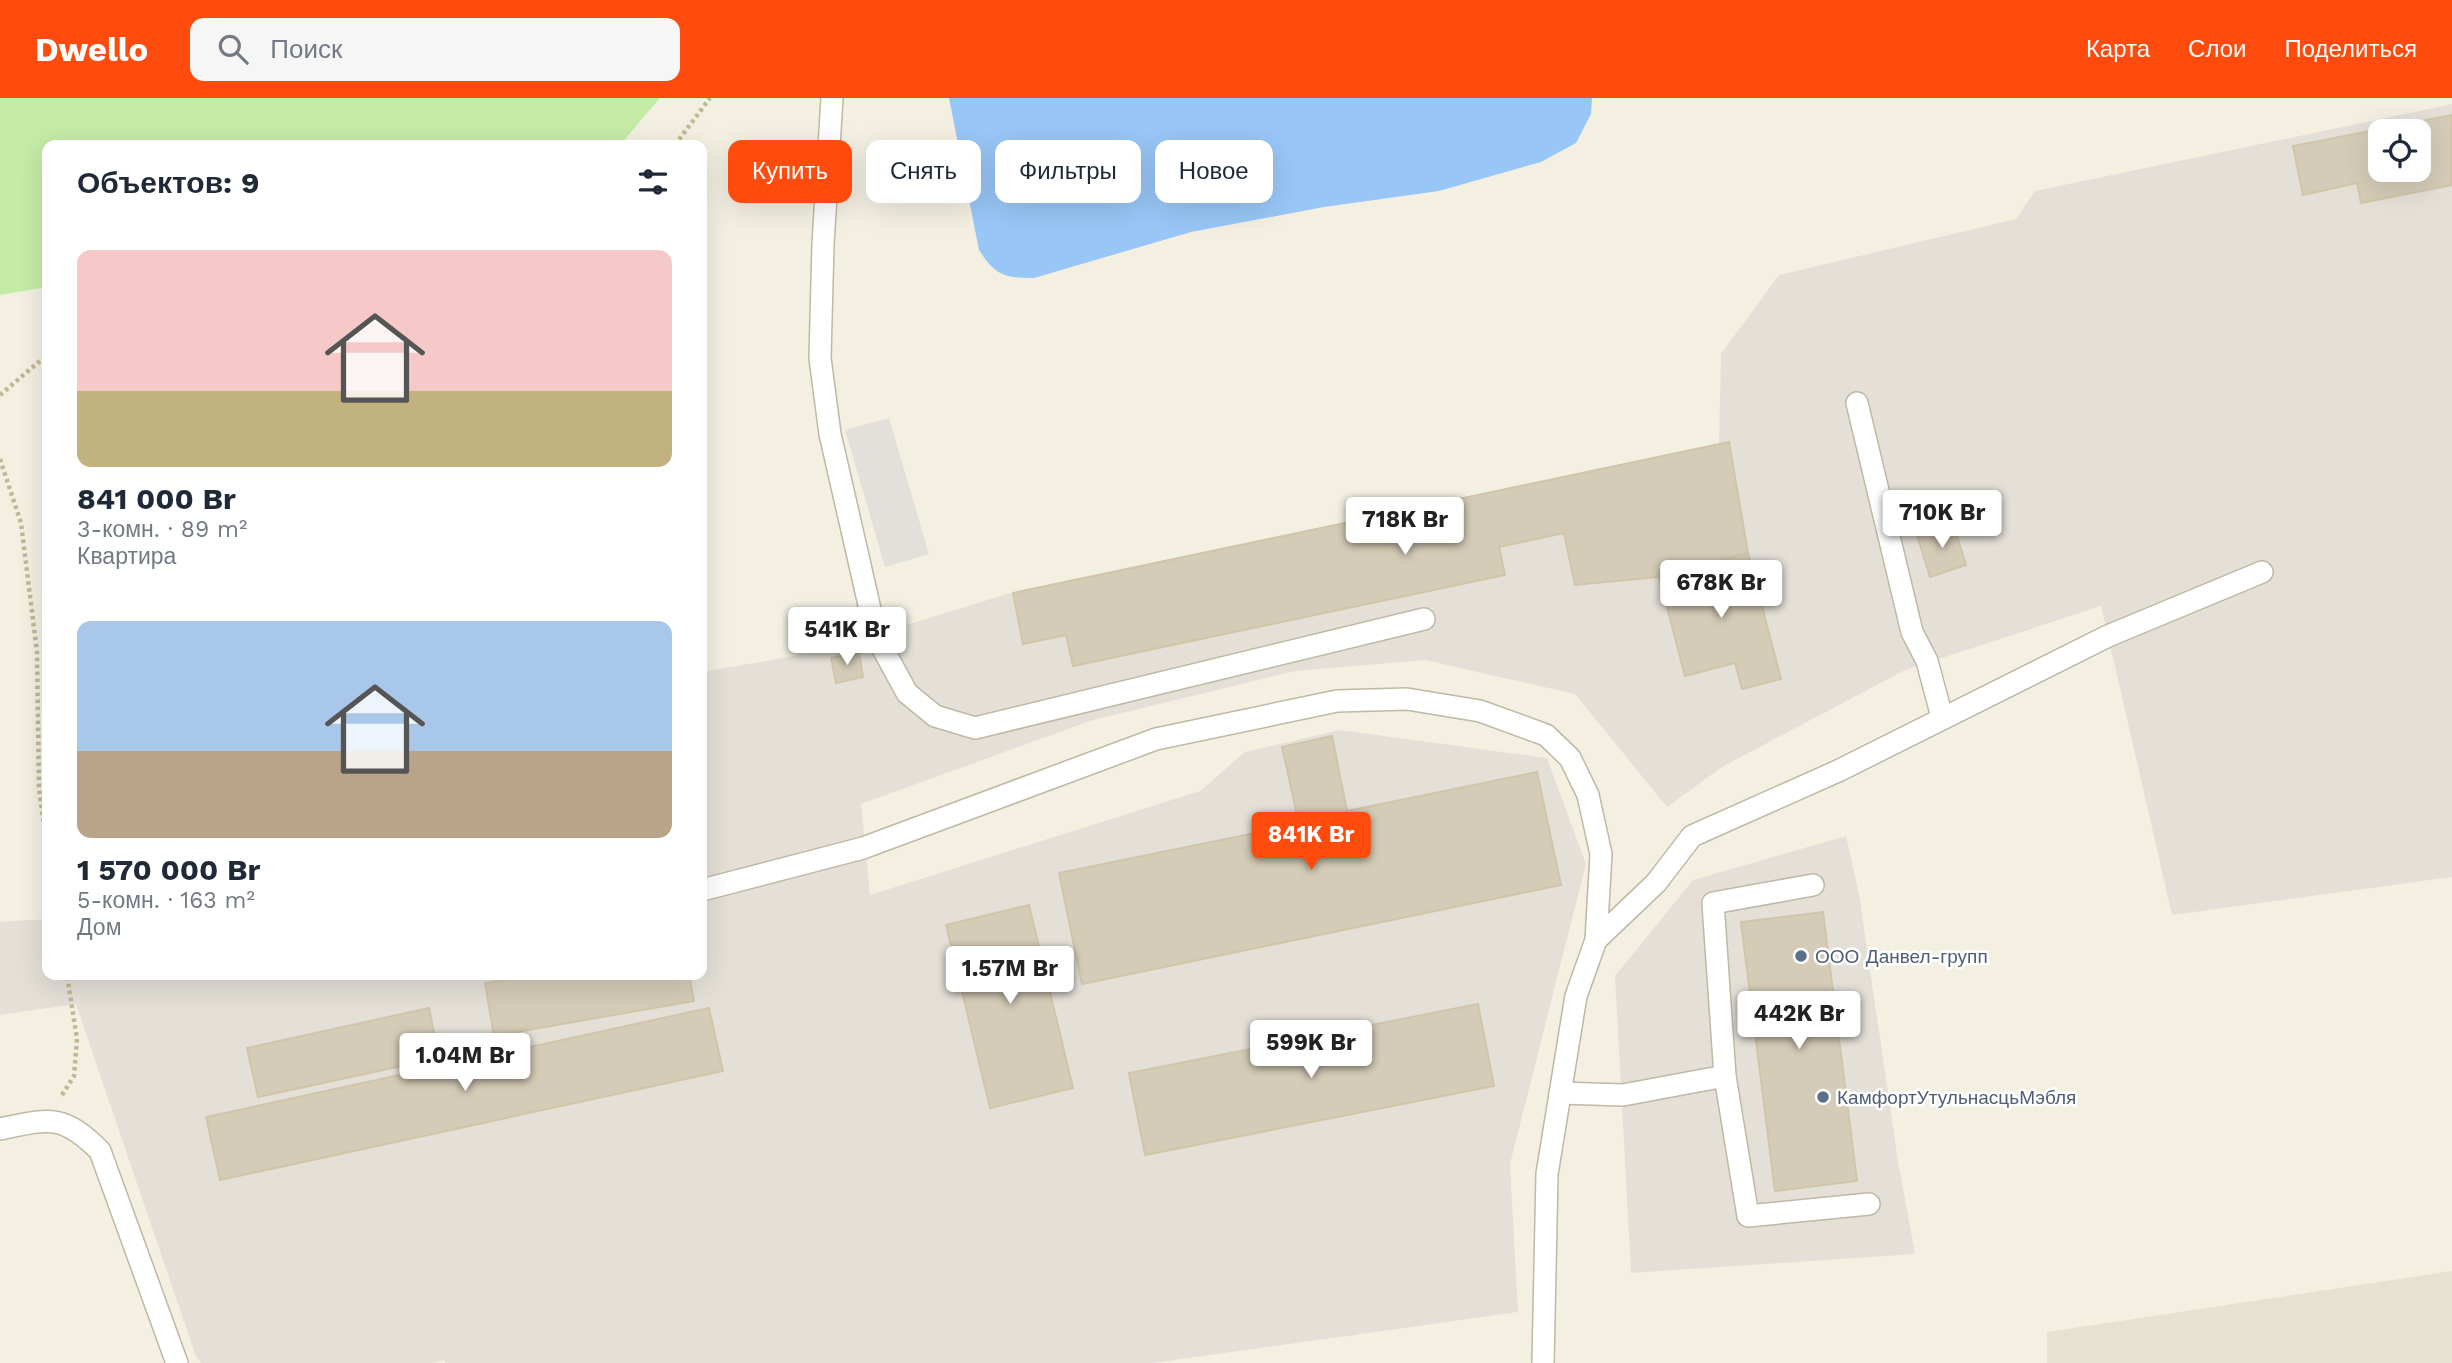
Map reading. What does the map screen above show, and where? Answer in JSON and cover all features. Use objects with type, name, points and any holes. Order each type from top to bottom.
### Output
[{"type":"lane","points":[[832,98],[823,244],[822,371],[830,433],[876,636],[907,693],[935,716],[975,728],[1424,619]]},
{"type":"lane","points":[[1857,403],[1912,632],[1927,661],[1942,717]]},
{"type":"lane","points":[[1596,940],[1656,883],[1692,836],[1838,771],[2108,636],[2262,572]]},
{"type":"lane","points":[[707,889],[863,848],[1156,739],[1337,701],[1407,699],[1480,711],[1546,735],[1570,758],[1588,795],[1601,855],[1596,940],[1576,996],[1547,1174],[1544,1363]]},
{"type":"lane","points":[[1813,885],[1713,903],[1725,1076],[1748,1216],[1869,1205]]},
{"type":"lane","points":[[1560,1093],[1623,1095],[1725,1076]]},
{"type":"lane","points":[[0,1129],[47,1119],[77,1128],[100,1150],[177,1363]]},
{"type":"path","points":[[679,140],[710,98]]},
{"type":"path","points":[[0,395],[42,359]]},
{"type":"path","points":[[0,459],[21,523],[37,652],[39,789],[42,810]]},
{"type":"path","points":[[47,1119],[74,1076],[77,1039],[68,980]]},
{"type":"shaded area","points":[[2452,104],[2452,877],[2172,915],[2101,606],[1905,670],[1722,767],[1667,807],[1575,694],[1425,660],[1295,671],[1090,721],[861,804],[870,895],[1200,791],[1245,752],[1340,730],[1547,758],[1586,864],[1510,1164],[1518,1312],[1153,1363],[445,1363],[444,1360],[433,1363],[202,1363],[196,1357],[76,1004],[0,1015],[0,922],[42,919],[42,980],[707,980],[707,671],[822,651],[1007,594],[1719,445],[1721,354],[1779,275],[2016,219],[2035,191],[2368,122],[2368,182],[2431,182],[2431,119],[2380,119]]},
{"type":"shaded area","points":[[889,418],[929,554],[885,567],[845,430]]},
{"type":"shaded area","points":[[1846,836],[1859,894],[1898,1161],[1915,1254],[1631,1273],[1615,976],[1693,880]]},
{"type":"shaded area","points":[[2452,1271],[2452,1363],[2047,1363],[2047,1332]]},
{"type":"green space","points":[[0,98],[660,98],[624,140],[42,140],[42,288],[0,295]]},
{"type":"water","points":[[949,98],[1592,98],[1591,114],[1576,143],[1541,162],[1439,191],[1324,207],[1191,232],[1034,278],[1001,273],[990,265],[979,250],[970,203],[981,203],[981,140],[957,140]]},
{"type":"building","points":[[2452,115],[2452,185],[2361,203],[2357,183],[2303,195],[2293,146],[2368,131],[2368,182],[2431,182],[2431,119]]},
{"type":"building","points":[[1729,442],[1748,553],[1659,577],[1575,585],[1564,533],[1499,547],[1505,575],[1073,666],[1066,635],[1023,644],[1013,593]]},
{"type":"building","points":[[1953,523],[1966,565],[1930,577],[1917,535]]},
{"type":"building","points":[[1748,553],[1781,679],[1742,689],[1735,663],[1685,676],[1659,577]]},
{"type":"building","points":[[859,652],[863,677],[836,683],[831,658]]},
{"type":"building","points":[[1332,736],[1347,811],[1537,772],[1561,885],[1082,984],[1059,873],[1299,824],[1282,747]]},
{"type":"building","points":[[1029,905],[1073,1088],[990,1108],[946,925]]},
{"type":"building","points":[[1823,912],[1857,1181],[1775,1191],[1741,922]]},
{"type":"building","points":[[503,980],[690,980],[694,1001],[494,1036],[485,983]]},
{"type":"building","points":[[1478,1004],[1494,1086],[1145,1155],[1129,1073]]},
{"type":"building","points":[[429,1008],[439,1058],[258,1097],[247,1048]]},
{"type":"building","points":[[709,1008],[723,1071],[220,1180],[206,1117],[455,1063],[452,1049],[485,1042],[488,1056]]},
{"type":"place","name":"ООО Данвел-групп","points":[[1801,956]]},
{"type":"place","name":"КамфортУтульнасцьМэбля","points":[[1823,1097]]}]
